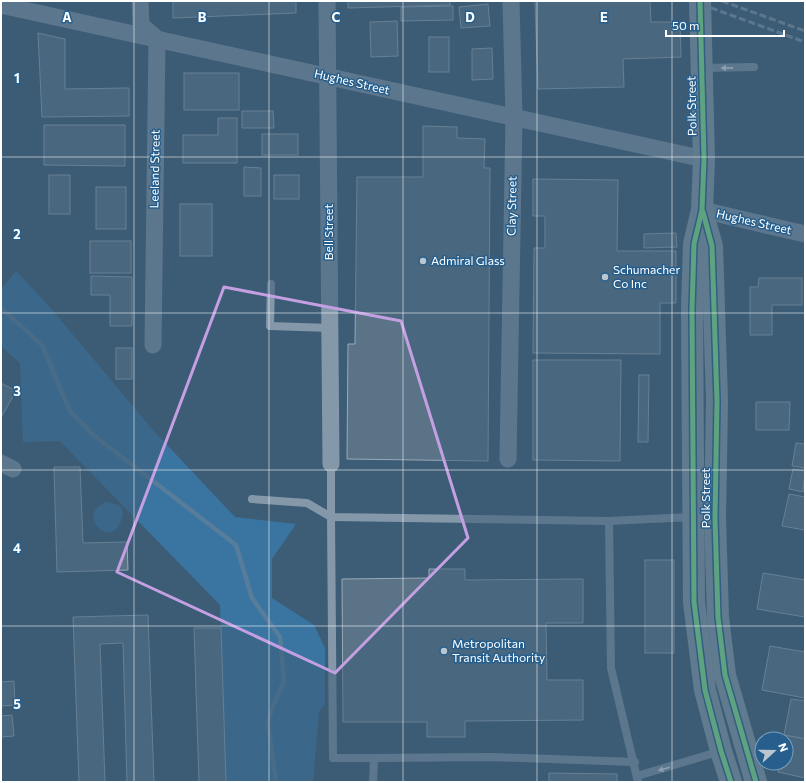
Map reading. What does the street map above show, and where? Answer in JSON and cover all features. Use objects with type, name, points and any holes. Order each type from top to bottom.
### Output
[{"type":"main road","name":"Polk Street","points":[[700,1],[704,159],[702,210],[694,244],[692,310],[692,517],[694,602],[705,690],[731,782]]},
{"type":"main road","name":"Polk Street","points":[[702,210],[712,246],[716,401],[715,518],[718,617],[725,675],[756,782]]},
{"type":"main road","points":[[692,517],[715,518]]},
{"type":"main road","points":[[721,751],[744,744]]},
{"type":"street","points":[[140,1],[141,24],[157,39]]},
{"type":"street","name":"Bell Street","points":[[327,1],[331,464]]},
{"type":"street","name":"Clay Street","points":[[508,459],[514,118],[510,1]]},
{"type":"street","name":"Hughes Street","points":[[1,5],[704,159]]},
{"type":"street","name":"Leeland Street","points":[[153,345],[157,39]]},
{"type":"street","name":"Hughes Street","points":[[702,210],[805,234]]},
{"type":"lane","points":[[701,68],[754,67]]},
{"type":"lane","points":[[271,284],[270,326],[330,328]]},
{"type":"lane","points":[[331,464],[333,758],[491,757],[635,762]]},
{"type":"lane","points":[[252,499],[307,503],[331,517],[609,521],[692,517]]},
{"type":"lane","points":[[609,521],[610,668],[635,762],[638,779],[721,751]]},
{"type":"lane","points":[[374,758],[374,782]]},
{"type":"highlighted area","points":[[224,287],[401,321],[468,538],[335,673],[117,572]]},
{"type":"shaded area","points":[[16,271],[48,305],[152,429],[235,517],[296,524],[272,559],[272,598],[314,625],[325,648],[325,703],[319,712],[313,782],[226,782],[220,605],[60,441],[23,442],[20,363],[1,346],[1,289]]},
{"type":"shaded area","points":[[106,502],[119,505],[123,512],[119,525],[113,531],[106,532],[100,529],[95,523],[93,516],[97,508]]},
{"type":"building","points":[[173,1],[296,1],[296,13],[173,18]]},
{"type":"building","points":[[348,1],[450,1],[450,5],[348,8]]},
{"type":"building","points":[[535,1],[650,1],[651,22],[680,22],[681,57],[623,59],[624,87],[538,89]]},
{"type":"building","points":[[488,4],[490,26],[461,28],[459,7]]},
{"type":"building","points":[[453,6],[453,20],[401,21],[401,7]]},
{"type":"building","points":[[397,21],[398,56],[371,57],[370,22]]},
{"type":"building","points":[[38,33],[65,39],[65,89],[129,88],[129,116],[42,117]]},
{"type":"building","points":[[429,37],[449,37],[449,72],[429,72]]},
{"type":"building","points":[[492,48],[493,79],[472,80],[472,49]]},
{"type":"building","points":[[184,73],[239,73],[239,110],[184,110]]},
{"type":"building","points":[[242,111],[273,111],[274,128],[242,128]]},
{"type":"building","points":[[218,118],[237,118],[237,163],[183,163],[183,135],[218,135]]},
{"type":"building","points":[[44,125],[125,125],[125,166],[44,165]]},
{"type":"building","name":"Admiral Glass","points":[[423,126],[457,127],[457,138],[485,139],[484,168],[490,168],[488,461],[347,459],[348,344],[355,344],[357,177],[423,177]]},
{"type":"building","points":[[262,134],[298,134],[298,155],[262,155]]},
{"type":"building","points":[[244,167],[261,168],[261,196],[244,196]]},
{"type":"building","points":[[49,175],[70,175],[70,214],[49,214]]},
{"type":"building","points":[[274,175],[299,175],[299,199],[274,199]]},
{"type":"building","name":"Schumacher Co Inc","points":[[533,179],[618,180],[617,251],[676,251],[676,303],[660,303],[660,354],[533,353],[534,248],[545,248],[545,216],[533,216]]},
{"type":"building","points":[[96,187],[126,187],[126,229],[96,229]]},
{"type":"building","points":[[180,204],[212,204],[212,256],[180,256]]},
{"type":"building","points":[[676,233],[677,247],[644,248],[644,234]]},
{"type":"building","points":[[90,241],[131,241],[131,273],[90,273]]},
{"type":"building","points":[[91,276],[132,277],[132,326],[110,326],[110,295],[91,295]]},
{"type":"building","points":[[759,278],[802,278],[802,305],[772,305],[772,335],[750,335],[750,287],[758,287]]},
{"type":"building","points":[[116,348],[132,348],[132,379],[116,379]]},
{"type":"building","points":[[533,360],[621,360],[620,461],[533,460]]},
{"type":"building","points":[[639,375],[649,375],[648,442],[638,442]]},
{"type":"building","points":[[1,383],[16,391],[1,418]]},
{"type":"building","points":[[756,402],[790,402],[789,430],[756,430]]},
{"type":"building","points":[[796,443],[805,444],[805,468],[792,466]]},
{"type":"building","points":[[54,467],[80,467],[83,543],[127,542],[128,570],[57,572]]},
{"type":"building","points":[[793,469],[805,471],[803,492],[789,489]]},
{"type":"building","points":[[789,494],[805,497],[805,530],[782,526]]},
{"type":"building","points":[[645,560],[674,560],[674,653],[645,653]]},
{"type":"building","name":"Metropolitan Transit Authority","points":[[429,569],[465,569],[465,580],[583,579],[583,623],[546,623],[547,680],[583,680],[583,720],[465,721],[465,737],[427,737],[427,722],[343,722],[342,579],[429,578]]},
{"type":"building","points":[[763,573],[805,580],[805,617],[757,609]]},
{"type":"building","points":[[148,615],[154,782],[127,782],[123,643],[100,644],[105,782],[79,782],[73,617]]},
{"type":"building","points":[[194,628],[221,628],[226,782],[199,782]]},
{"type":"building","points":[[770,646],[805,652],[805,698],[762,690]]},
{"type":"building","points":[[14,681],[15,705],[1,706],[1,682]]},
{"type":"building","points":[[791,699],[805,701],[805,739],[794,737],[794,731],[785,731]]},
{"type":"building","points":[[12,715],[14,736],[1,737],[1,716]]},
{"type":"building","points":[[794,737],[805,739],[805,778],[778,772],[794,771]]},
{"type":"building","points":[[549,773],[617,774],[617,782],[549,782]]},
{"type":"waterway","points":[[1,308],[42,345],[70,411],[92,434],[236,545],[252,598],[280,637],[284,681],[272,708],[268,723],[276,782]]},
{"type":"railway","points":[[692,1],[805,42]]},
{"type":"railway","points":[[722,1],[805,31]]},
{"type":"cycle path","points":[[700,1],[704,159],[702,210],[694,244],[692,310],[694,602],[705,690],[731,782]]},
{"type":"cycle path","points":[[703,212],[712,246],[717,401],[715,518],[718,617],[725,675],[756,782]]},
{"type":"place","name":"Admiral Glass","points":[[423,261]]},
{"type":"place","name":"Schumacher Co Inc","points":[[605,277]]},
{"type":"place","name":"Metropolitan Transit Authority","points":[[444,651]]}]
